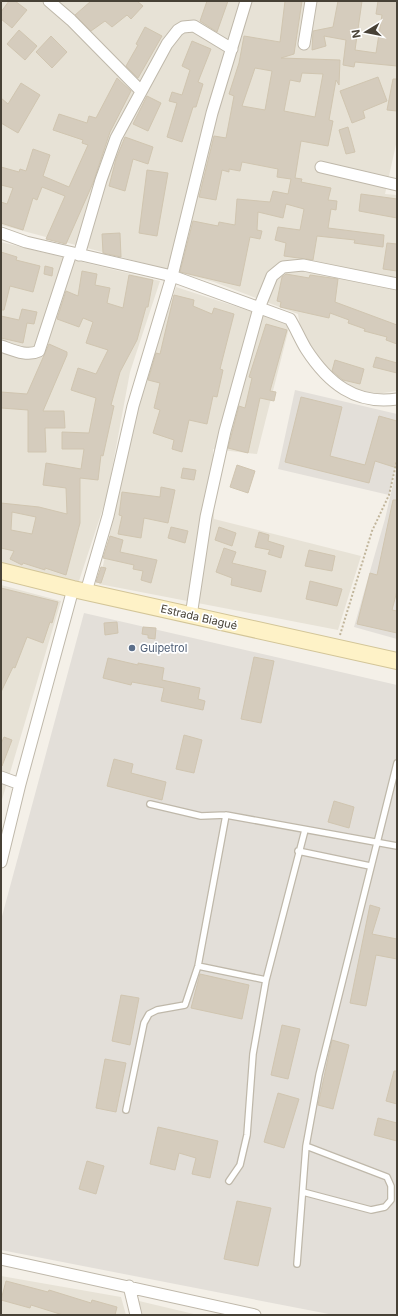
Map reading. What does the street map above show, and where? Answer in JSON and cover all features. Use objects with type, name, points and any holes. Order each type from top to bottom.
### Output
[{"type":"main road","name":"Estrada Biagué","points":[[1,571],[79,591],[336,648],[397,660]]},
{"type":"street","points":[[49,1],[71,20],[141,91]]},
{"type":"street","points":[[1,862],[20,784],[79,591],[108,516],[133,406],[172,276],[212,112],[246,1]]},
{"type":"street","points":[[304,44],[310,1]]},
{"type":"street","points":[[1,346],[26,353],[34,353],[39,351],[116,138],[167,44],[178,30],[183,27],[194,26],[232,49]]},
{"type":"street","points":[[321,167],[397,184]]},
{"type":"street","points":[[1,233],[26,242],[172,276],[290,319],[305,348],[327,377],[342,390],[380,401],[397,399]]},
{"type":"street","points":[[191,616],[206,517],[225,431],[259,308],[272,276],[283,267],[303,265],[397,284]]},
{"type":"street","points":[[1,777],[20,784]]},
{"type":"street","points":[[1,1259],[255,1315]]},
{"type":"street","points":[[129,1286],[136,1315]]},
{"type":"lane","points":[[297,1264],[306,1146],[319,1075],[376,842],[397,763]]},
{"type":"lane","points":[[150,804],[200,816],[226,815],[397,846]]},
{"type":"lane","points":[[126,1110],[144,1023],[149,1014],[158,1010],[185,1005],[198,966],[226,815]]},
{"type":"lane","points":[[229,1181],[240,1165],[246,1135],[253,1054],[266,980],[298,850],[305,830]]},
{"type":"lane","points":[[298,850],[370,866]]},
{"type":"lane","points":[[198,966],[266,980]]},
{"type":"lane","points":[[303,1192],[371,1210],[385,1207],[391,1200],[390,1186],[387,1177],[306,1146]]},
{"type":"path","points":[[336,648],[372,531],[389,495],[397,460]]},
{"type":"shaded area","points":[[1,1],[397,1],[397,140],[385,194],[397,195],[397,391],[376,394],[330,382],[302,340],[298,314],[214,282],[1,225]]},
{"type":"shaded area","points":[[1,242],[160,281],[130,372],[107,496],[78,584],[1,564]]},
{"type":"shaded area","points":[[176,287],[290,324],[257,454],[213,449],[214,519],[361,556],[338,630],[99,584],[139,400]]},
{"type":"shaded area","points":[[295,390],[397,414],[397,460],[389,495],[278,469]]},
{"type":"shaded area","points":[[397,467],[397,639],[354,627],[385,519]]},
{"type":"shaded area","points":[[1,585],[61,601],[1,803]]},
{"type":"shaded area","points":[[84,613],[397,685],[397,1315],[334,1315],[1,1250],[1,920]]},
{"type":"shaded area","points":[[1,1276],[121,1297],[126,1315],[1,1315]]},
{"type":"shaded area","points":[[139,1301],[198,1315],[143,1315]]},
{"type":"building","points":[[9,1],[15,1],[27,10],[12,28],[1,19],[1,12]]},
{"type":"building","points":[[91,1],[137,1],[143,6],[131,19],[127,15],[112,27],[105,21],[91,31],[75,15]]},
{"type":"building","points":[[207,1],[228,1],[217,32],[200,21]]},
{"type":"building","points":[[285,1],[302,1],[294,54],[281,58],[340,60],[339,85],[336,80],[329,120],[333,121],[328,146],[301,141],[295,178],[302,179],[301,182],[331,188],[328,200],[337,201],[336,210],[331,209],[328,228],[384,235],[383,247],[354,243],[355,240],[317,236],[313,260],[284,256],[286,243],[275,240],[278,227],[300,230],[304,209],[286,204],[283,218],[258,212],[257,230],[262,231],[260,239],[250,237],[240,286],[180,272],[193,221],[218,226],[219,222],[235,225],[237,199],[270,202],[273,191],[288,194],[291,179],[277,177],[278,169],[242,162],[240,171],[229,169],[229,172],[222,170],[216,200],[199,197],[214,136],[226,138],[234,96],[229,94],[239,63],[244,36],[280,42]],"holes":[[[255,68],[272,71],[265,110],[242,106]],[[302,73],[323,74],[315,117],[284,111],[290,80],[300,82]]]},
{"type":"building","points":[[338,1],[362,1],[355,50],[376,53],[382,15],[376,14],[378,1],[397,1],[397,66],[355,62],[354,67],[343,65],[346,40],[324,36],[326,46],[312,50],[313,31],[333,27]]},
{"type":"building","points":[[145,27],[162,36],[138,78],[126,66],[138,45],[136,44]]},
{"type":"building","points":[[19,30],[37,46],[25,60],[7,44]]},
{"type":"building","points":[[51,36],[67,52],[52,68],[36,52]]},
{"type":"building","points":[[192,41],[211,49],[198,82],[203,84],[196,107],[193,107],[182,142],[167,137],[177,103],[169,101],[172,92],[182,95],[190,70],[182,66]]},
{"type":"building","points":[[378,77],[387,101],[363,111],[365,118],[352,123],[340,91]]},
{"type":"building","points":[[117,78],[131,91],[110,132],[93,183],[66,244],[46,239],[65,196],[42,187],[37,200],[33,198],[23,230],[1,223],[1,202],[7,204],[13,188],[1,185],[1,167],[19,172],[20,169],[26,171],[33,149],[50,155],[43,176],[69,187],[88,145],[82,143],[83,140],[53,130],[59,114],[87,123],[89,116],[96,118]]},
{"type":"building","points":[[393,79],[397,79],[397,111],[387,110]]},
{"type":"building","points":[[21,83],[40,95],[18,133],[1,123],[1,98],[8,104]]},
{"type":"building","points":[[147,96],[161,103],[148,131],[133,124]]},
{"type":"building","points":[[348,127],[355,152],[346,154],[339,130]]},
{"type":"building","points":[[125,137],[153,147],[148,164],[133,159],[125,191],[109,186],[116,159]]},
{"type":"building","points":[[147,170],[168,173],[157,236],[139,233]]},
{"type":"building","points":[[361,194],[397,199],[397,218],[359,211]]},
{"type":"building","points":[[120,233],[121,257],[103,253],[102,234]]},
{"type":"building","points":[[387,243],[397,244],[397,271],[383,269]]},
{"type":"building","points":[[1,252],[17,257],[16,260],[40,266],[33,292],[10,286],[4,310],[1,310]]},
{"type":"building","points":[[45,266],[53,268],[52,276],[44,274]]},
{"type":"building","points":[[82,271],[97,274],[95,285],[110,288],[107,303],[123,308],[129,275],[153,280],[148,307],[146,307],[137,340],[120,372],[111,405],[114,406],[103,456],[101,455],[98,480],[80,478],[80,523],[66,575],[23,563],[22,565],[10,559],[14,551],[1,548],[1,503],[39,507],[67,514],[66,488],[43,485],[46,463],[81,469],[84,449],[62,449],[62,432],[89,433],[96,398],[71,390],[78,368],[96,374],[108,350],[86,343],[93,322],[83,318],[79,327],[57,319],[66,291],[78,296]],"holes":[[[12,512],[36,517],[32,534],[11,530]]]},
{"type":"building","points":[[286,274],[309,278],[310,275],[338,279],[335,302],[397,325],[397,344],[386,340],[387,337],[364,331],[365,329],[348,323],[349,320],[330,313],[329,318],[280,307],[281,302],[277,301],[282,277]]},
{"type":"building","points":[[174,295],[194,300],[193,306],[212,314],[214,308],[234,314],[220,369],[223,370],[217,397],[213,396],[207,424],[189,420],[182,452],[172,449],[174,440],[153,433],[160,410],[154,408],[160,383],[148,380],[156,353],[160,354]]},
{"type":"building","points":[[22,309],[37,312],[34,324],[27,323],[23,343],[1,338],[1,316],[19,320]]},
{"type":"building","points":[[266,324],[287,330],[270,391],[276,392],[274,401],[260,398],[248,453],[228,448],[239,406],[245,408],[252,378],[249,377]]},
{"type":"building","points":[[49,344],[67,352],[67,355],[43,411],[64,411],[65,428],[45,428],[46,452],[28,452],[28,410],[1,408],[1,392],[27,394]]},
{"type":"building","points":[[376,357],[397,363],[397,373],[373,367]]},
{"type":"building","points":[[335,360],[364,369],[360,384],[343,380],[332,371]]},
{"type":"building","points":[[301,397],[342,407],[330,456],[365,465],[379,416],[397,421],[397,468],[375,461],[369,483],[285,462]]},
{"type":"building","points":[[237,465],[255,471],[248,493],[230,487]]},
{"type":"building","points":[[183,468],[196,470],[194,480],[181,478]]},
{"type":"building","points":[[161,487],[175,490],[168,523],[144,518],[141,538],[118,534],[122,516],[119,515],[122,492],[160,497]]},
{"type":"building","points":[[393,500],[397,500],[397,591],[392,610],[397,611],[397,633],[357,624],[370,573],[377,575]]},
{"type":"building","points":[[171,527],[188,531],[185,543],[168,538]]},
{"type":"building","points":[[219,527],[236,533],[232,546],[215,540]]},
{"type":"building","points":[[259,532],[269,535],[268,541],[284,546],[281,558],[268,554],[270,550],[255,547]]},
{"type":"building","points":[[110,536],[123,540],[120,552],[157,560],[151,583],[141,580],[143,571],[133,569],[134,565],[103,558]]},
{"type":"building","points":[[224,548],[236,552],[232,563],[266,571],[261,592],[231,585],[232,578],[216,572]]},
{"type":"building","points":[[309,550],[335,556],[332,571],[305,566]]},
{"type":"building","points":[[101,567],[106,568],[101,583],[96,582]]},
{"type":"building","points":[[310,581],[342,589],[337,606],[306,599]]},
{"type":"building","points":[[1,588],[58,602],[52,623],[50,622],[43,643],[27,637],[15,668],[13,667],[1,692]]},
{"type":"building","points":[[117,622],[118,633],[105,635],[104,623]]},
{"type":"building","points":[[143,627],[156,628],[155,639],[148,638],[148,635],[142,634]]},
{"type":"building","points":[[254,657],[274,661],[261,723],[241,719]]},
{"type":"building","points":[[108,658],[138,665],[138,663],[164,668],[162,680],[200,688],[198,699],[205,701],[203,710],[161,701],[164,688],[132,682],[131,685],[103,678]]},
{"type":"building","points":[[184,735],[202,740],[194,773],[176,769]]},
{"type":"building","points":[[4,737],[12,740],[2,766],[1,744]]},
{"type":"building","points":[[114,759],[133,764],[131,773],[166,782],[162,800],[107,786]]},
{"type":"building","points":[[334,801],[354,807],[349,828],[328,822]]},
{"type":"building","points":[[370,905],[380,908],[372,934],[397,939],[397,959],[376,955],[366,1006],[350,1003]]},
{"type":"building","points":[[200,974],[249,985],[242,1019],[191,1008]]},
{"type":"building","points":[[121,995],[139,998],[130,1045],[112,1041]]},
{"type":"building","points":[[282,1025],[300,1029],[288,1079],[271,1075]]},
{"type":"building","points":[[332,1040],[349,1045],[333,1109],[318,1105]]},
{"type":"building","points":[[105,1059],[126,1063],[116,1112],[96,1108]]},
{"type":"building","points":[[394,1071],[397,1071],[397,1104],[386,1101]]},
{"type":"building","points":[[278,1093],[299,1099],[284,1148],[264,1142]]},
{"type":"building","points":[[378,1118],[397,1123],[397,1141],[374,1135]]},
{"type":"building","points":[[158,1127],[218,1141],[210,1178],[192,1174],[196,1158],[179,1153],[175,1170],[150,1164]]},
{"type":"building","points":[[87,1161],[104,1166],[96,1194],[79,1189]]},
{"type":"building","points":[[237,1201],[271,1208],[258,1266],[224,1259]]},
{"type":"building","points":[[6,1281],[48,1292],[49,1290],[91,1303],[92,1300],[117,1307],[115,1315],[63,1315],[31,1305],[30,1308],[1,1300]]},
{"type":"place","name":"Guipetrol","points":[[132,648]]}]
